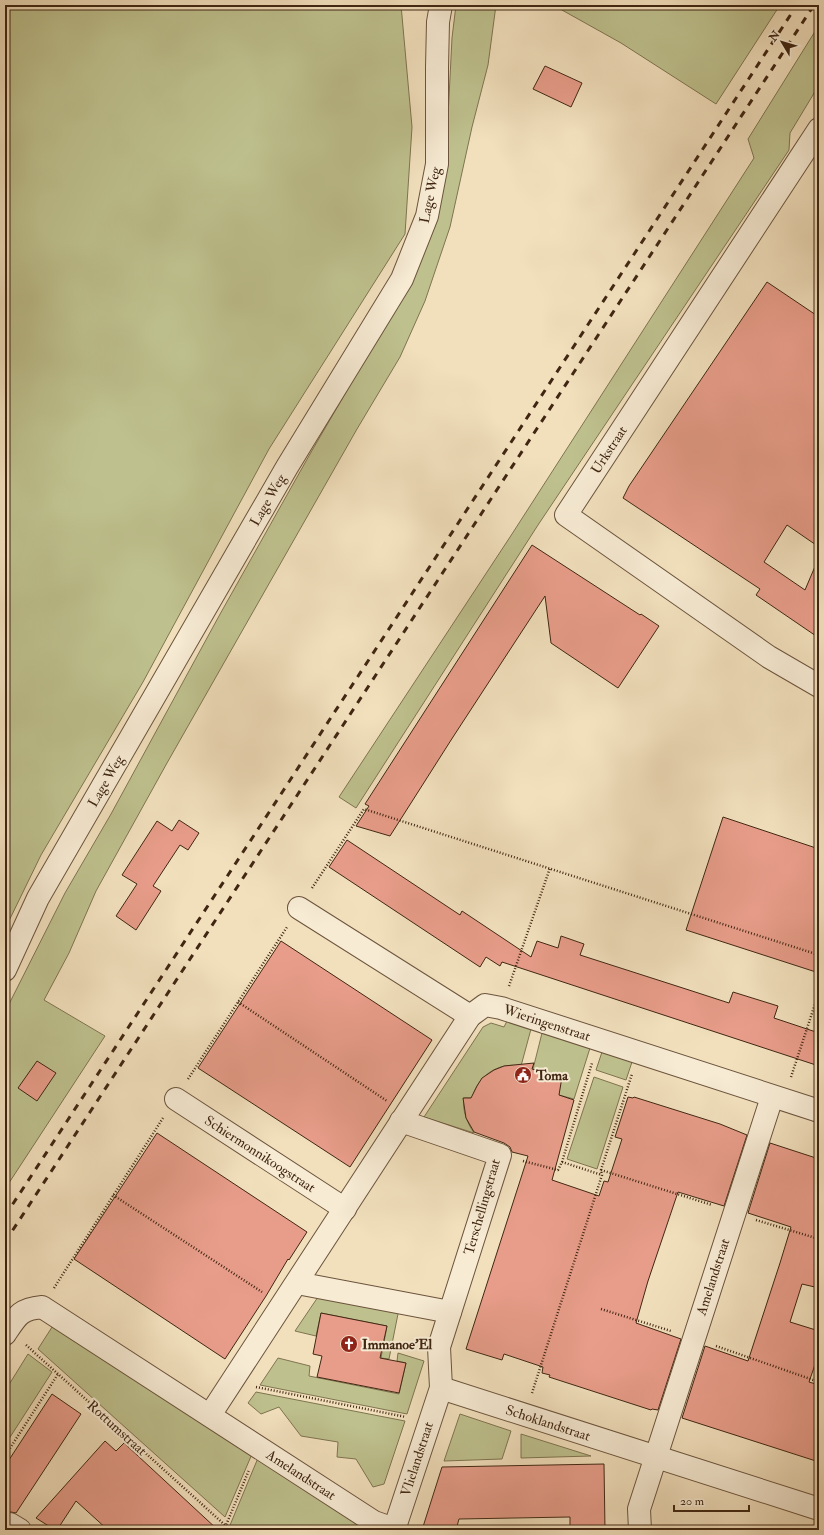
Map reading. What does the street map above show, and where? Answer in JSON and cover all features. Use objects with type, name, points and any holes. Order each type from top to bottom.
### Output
[{"type":"street","name":"Lage Weg","points":[[5,970],[42,891],[283,473],[402,279],[428,216],[437,164],[438,22],[441,5]]},
{"type":"street","name":"Urkstraat","points":[[819,128],[566,515],[769,657],[819,686]]},
{"type":"street","points":[[7,1332],[18,1315],[36,1307],[210,1416],[470,1016],[299,908]]},
{"type":"street","name":"Wieringenstraat","points":[[470,1016],[485,1005],[502,1008],[778,1099],[819,1111]]},
{"type":"street","name":"Schiermonnikoogstraat","points":[[176,1099],[345,1209]]},
{"type":"street","name":"Amelandstraat","points":[[655,1458],[778,1099]]},
{"type":"street","name":"Terschellingstraat","points":[[404,1117],[500,1155],[439,1347],[441,1388]]},
{"type":"street","points":[[297,1283],[450,1312]]},
{"type":"street","name":"Schoklandstraat","points":[[441,1388],[819,1510]]},
{"type":"street","name":"Vlielandstraat","points":[[394,1530],[441,1388]]},
{"type":"street","name":"Amelandstraat","points":[[210,1416],[374,1522],[394,1530]]},
{"type":"street","points":[[640,1530],[639,1509],[655,1458]]},
{"type":"path","points":[[36,1307],[113,1195],[364,809],[819,955]]},
{"type":"path","points":[[502,1008],[550,868]]},
{"type":"path","points":[[778,1099],[819,992]]},
{"type":"path","points":[[238,1002],[404,1117]]},
{"type":"path","points":[[500,1155],[558,1170],[562,1162],[599,1040]]},
{"type":"path","points":[[525,1415],[602,1175],[601,1170],[639,1053]]},
{"type":"path","points":[[562,1162],[602,1175]]},
{"type":"path","points":[[113,1195],[282,1305]]},
{"type":"path","name":"Rottumstraat","points":[[7,1332],[58,1374],[226,1526]]},
{"type":"path","points":[[5,1456],[58,1374]]},
{"type":"path","points":[[232,1382],[430,1422]]},
{"type":"path","points":[[224,1530],[258,1447]]},
{"type":"green space","points":[[5,5],[401,5],[412,127],[405,234],[269,449],[143,682],[41,855],[5,929]]},
{"type":"green space","points":[[456,5],[496,5],[488,65],[472,127],[450,227],[425,301],[400,357],[357,429],[96,891],[69,953],[44,1000],[105,1036],[5,1189],[5,1012],[65,893],[111,814],[219,616],[310,454],[374,344],[447,137],[452,38]]},
{"type":"green space","points":[[553,5],[780,5],[716,104],[621,43]]},
{"type":"green space","points":[[819,25],[819,85],[790,133],[789,150],[538,525],[356,808],[339,797],[512,534],[754,158],[748,139]]},
{"type":"green space","points":[[507,1021],[531,1029],[521,1066],[504,1066],[490,1072],[479,1083],[472,1098],[464,1098],[466,1116],[474,1133],[424,1117],[483,1027],[491,1023],[504,1027]]},
{"type":"green space","points":[[542,1033],[590,1048],[574,1099],[555,1094],[533,1069]]},
{"type":"green space","points":[[602,1052],[632,1062],[626,1080],[596,1070]]},
{"type":"green space","points":[[594,1077],[623,1087],[597,1169],[567,1159]]},
{"type":"green space","points":[[320,1294],[399,1309],[389,1359],[381,1358],[387,1326],[321,1313],[316,1336],[295,1331]]},
{"type":"green space","points":[[54,1324],[252,1454],[225,1517],[38,1349]]},
{"type":"green space","points":[[398,1353],[424,1361],[407,1414],[260,1385],[278,1358],[310,1366],[309,1376],[399,1394],[406,1363],[397,1361]]},
{"type":"green space","points":[[28,1354],[52,1372],[5,1445],[5,1391]]},
{"type":"green space","points":[[256,1392],[405,1421],[384,1484],[373,1487],[356,1459],[337,1457],[338,1442],[301,1436],[279,1407],[261,1414],[248,1403]]},
{"type":"green space","points":[[460,1414],[511,1431],[502,1459],[444,1461]]},
{"type":"green space","points":[[521,1434],[591,1456],[521,1458]]},
{"type":"green space","points":[[258,1458],[368,1530],[228,1530]]},
{"type":"building","points":[[545,66],[582,83],[571,107],[533,89]]},
{"type":"building","points":[[767,282],[819,317],[819,547],[787,525],[764,562],[805,590],[819,557],[819,638],[756,595],[760,589],[623,498],[629,486]]},
{"type":"building","points":[[532,545],[659,626],[618,688],[551,643],[545,596],[390,836],[356,826],[369,806],[365,804]]},
{"type":"building","points":[[723,817],[819,849],[819,973],[686,930]]},
{"type":"building","points":[[179,820],[199,833],[188,850],[180,845],[153,886],[161,891],[136,930],[116,916],[137,884],[122,875],[157,821],[172,831]]},
{"type":"building","points":[[347,840],[460,915],[462,911],[531,957],[537,941],[558,948],[561,936],[584,944],[580,955],[729,1003],[733,992],[778,1006],[774,1018],[819,1033],[819,1066],[502,962],[500,966],[486,957],[480,967],[329,867]]},
{"type":"building","points":[[281,941],[432,1040],[350,1167],[198,1068]]},
{"type":"building","points":[[37,1061],[56,1073],[37,1101],[18,1088]]},
{"type":"building","points":[[534,1063],[532,1069],[562,1077],[559,1095],[574,1100],[552,1180],[599,1196],[604,1181],[608,1182],[622,1139],[615,1137],[628,1097],[634,1097],[720,1124],[747,1135],[724,1206],[678,1192],[648,1281],[636,1323],[681,1339],[658,1410],[651,1410],[549,1377],[550,1375],[542,1373],[543,1367],[504,1354],[502,1360],[466,1349],[528,1156],[512,1152],[510,1147],[504,1143],[474,1132],[466,1118],[463,1098],[471,1098],[482,1078],[494,1070],[504,1066]]},
{"type":"building","points":[[157,1133],[307,1232],[289,1260],[288,1259],[225,1359],[74,1259]]},
{"type":"building","points":[[770,1143],[819,1159],[819,1288],[802,1284],[790,1322],[819,1331],[819,1353],[809,1382],[819,1385],[819,1462],[682,1418],[705,1346],[748,1361],[780,1263],[791,1227],[748,1213]]},
{"type":"building","name":"Immanoe'El","points":[[321,1313],[387,1326],[380,1358],[406,1363],[399,1393],[317,1377],[322,1356],[313,1354]]},
{"type":"building","points":[[52,1394],[81,1414],[16,1513],[5,1513],[5,1466]]},
{"type":"building","points":[[105,1441],[116,1451],[124,1443],[218,1530],[108,1530],[76,1501],[57,1530],[36,1518]]},
{"type":"building","points":[[604,1464],[605,1530],[570,1530],[570,1517],[459,1519],[456,1530],[422,1530],[442,1467]]},
{"type":"railway","points":[[5,1216],[797,5]]},
{"type":"railway","points":[[5,1242],[814,5]]},
{"type":"place","name":"Toma","points":[[523,1075]]},
{"type":"place","name":"Immanoe'El","points":[[349,1344]]}]
